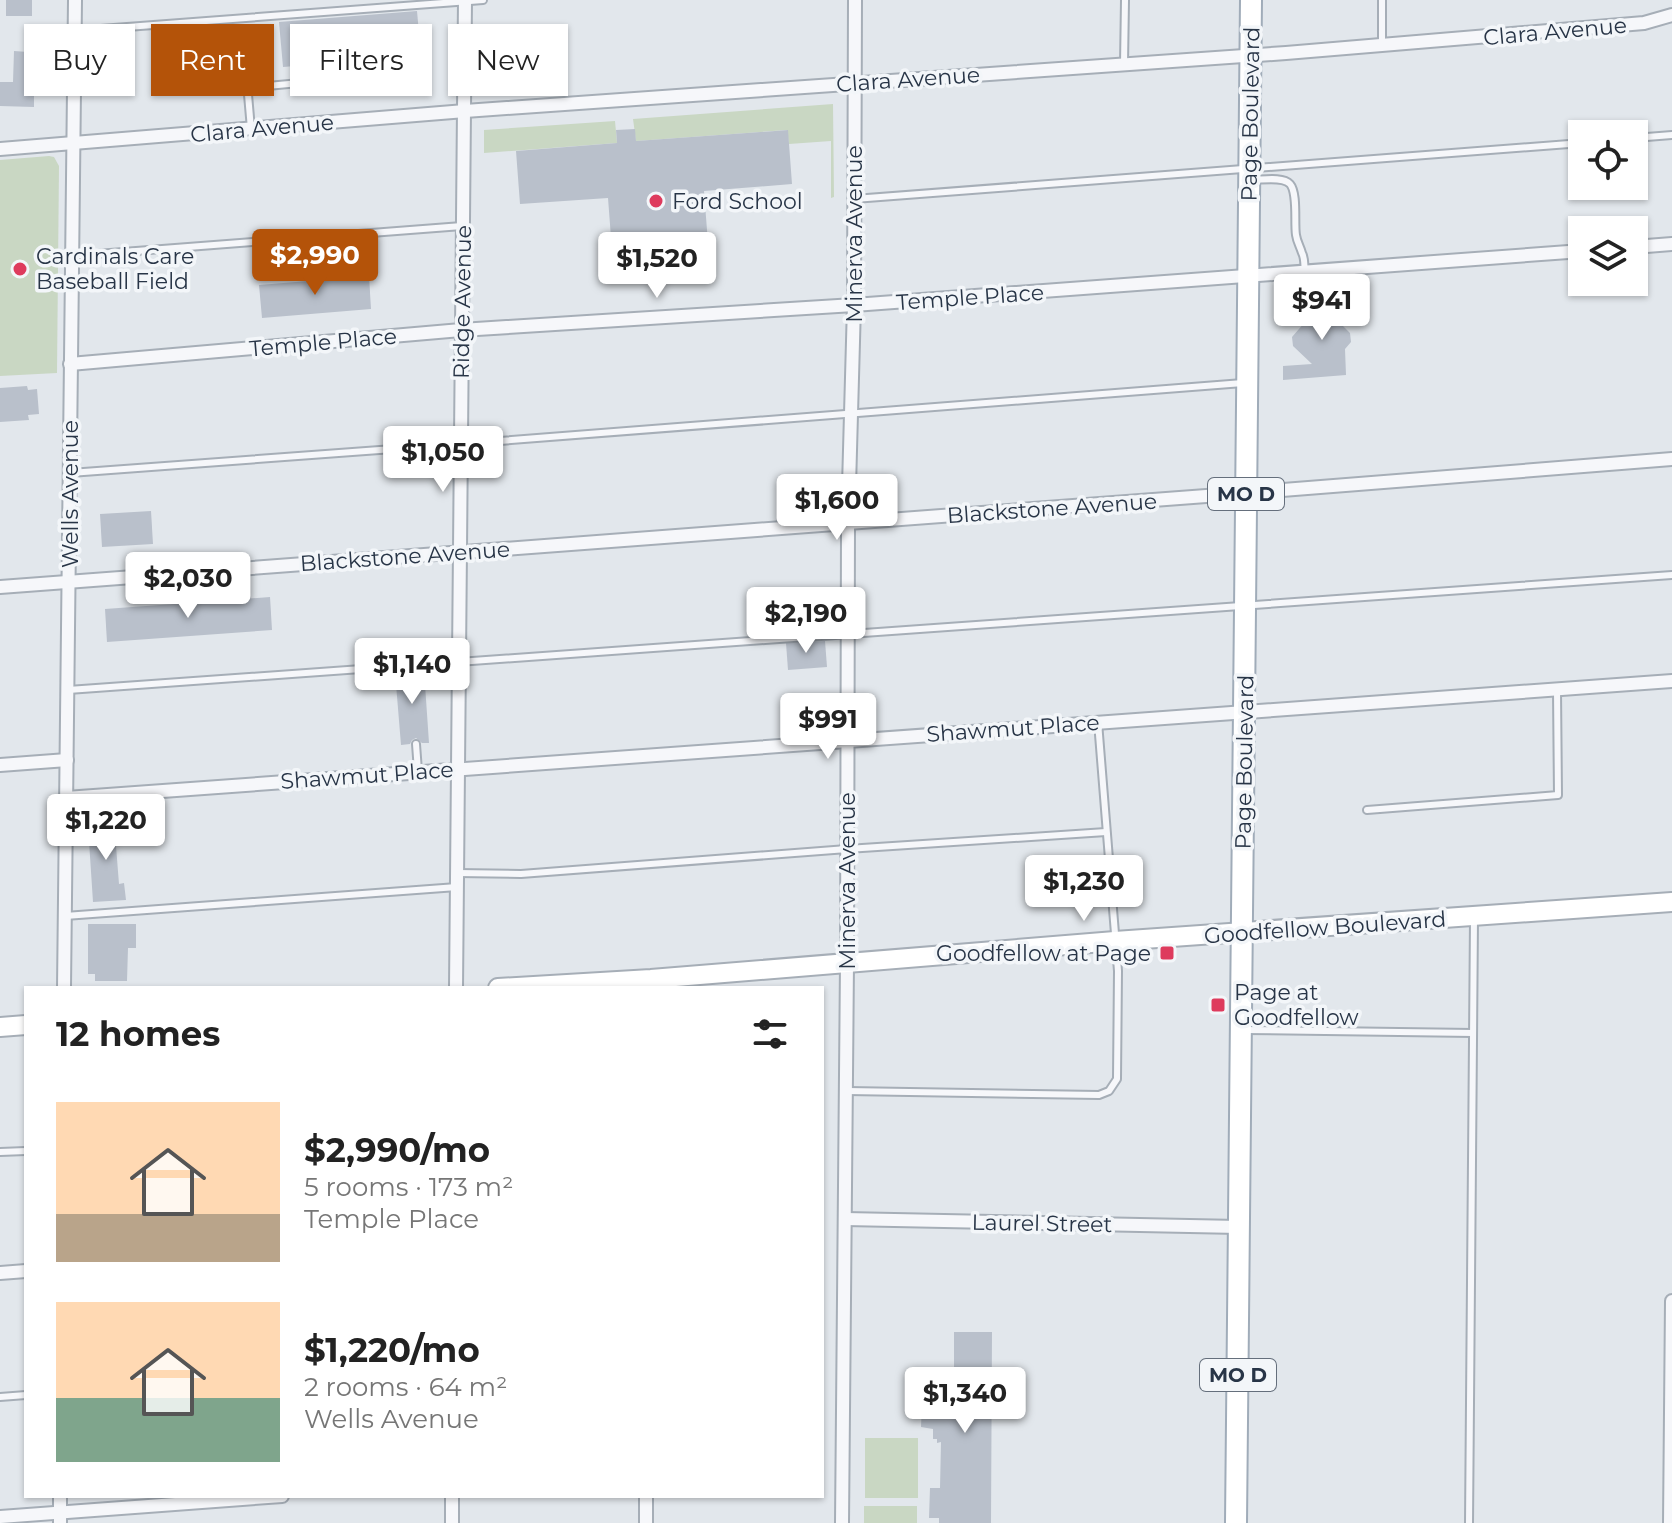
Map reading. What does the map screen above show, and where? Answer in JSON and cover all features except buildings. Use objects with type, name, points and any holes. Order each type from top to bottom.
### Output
[{"type":"main road","name":"Page Boulevard","points":[[1236,1523],[1251,0]]},
{"type":"main road","name":"Goodfellow Boulevard","points":[[559,986],[650,983],[1115,941],[1672,902]]},
{"type":"main road","points":[[0,1027],[24,1025]]},
{"type":"street","name":"Wells Avenue","points":[[74,24],[75,0]]},
{"type":"street","name":"Minerva Avenue","points":[[842,1523],[847,1091],[846,740],[854,305],[855,0]]},
{"type":"street","name":"Ridge Avenue","points":[[456,986],[465,1]]},
{"type":"street","name":"Clara Avenue","points":[[0,149],[854,82],[1250,56],[1644,23],[1672,15]]},
{"type":"street","name":"Wells Avenue","points":[[64,986],[73,96]]},
{"type":"street","points":[[1648,246],[1672,244]]},
{"type":"street","name":"Temple Place","points":[[70,364],[461,330],[854,305],[1568,252]]},
{"type":"street","name":"Blackstone Avenue","points":[[0,587],[1672,459]]},
{"type":"street","name":"Shawmut Place","points":[[66,798],[1672,681]]},
{"type":"street","points":[[0,765],[67,760]]},
{"type":"street","name":"Laurel Street","points":[[845,1219],[1239,1227]]},
{"type":"street","points":[[0,1273],[24,1271]]},
{"type":"street","points":[[1670,1523],[1672,1301]]},
{"type":"street","points":[[0,1517],[60,1518],[262,1498]]},
{"type":"street","points":[[452,1498],[452,1523]]},
{"type":"street","points":[[646,1498],[646,1523]]},
{"type":"lane","points":[[135,26],[483,0]]},
{"type":"lane","points":[[1124,64],[1125,0]]},
{"type":"lane","points":[[1382,0],[1382,45]]},
{"type":"lane","points":[[248,96],[251,129]]},
{"type":"lane","points":[[1648,137],[1672,135]]},
{"type":"lane","points":[[854,199],[1249,175],[1568,144]]},
{"type":"lane","points":[[1249,175],[1290,184],[1294,194],[1296,236],[1303,254],[1305,272]]},
{"type":"lane","points":[[71,256],[463,226]]},
{"type":"lane","points":[[70,473],[1247,383]]},
{"type":"lane","points":[[68,690],[1672,575]]},
{"type":"lane","points":[[1367,810],[1558,795],[1557,689]]},
{"type":"lane","points":[[847,1091],[1099,1095],[1109,1091],[1117,1079],[1118,971],[1098,722]]},
{"type":"lane","points":[[416,744],[418,771]]},
{"type":"lane","points":[[457,873],[521,874],[1106,832]]},
{"type":"lane","points":[[65,916],[457,887]]},
{"type":"lane","points":[[1469,1523],[1474,916]]},
{"type":"lane","points":[[1241,1030],[1473,1033]]},
{"type":"lane","points":[[0,1152],[24,1151]]},
{"type":"lane","points":[[0,1397],[24,1395]]},
{"type":"green space","points":[[833,104],[834,197],[831,198],[831,141],[789,144],[787,130],[636,141],[633,119]]},
{"type":"green space","points":[[615,121],[617,143],[484,153],[484,130]]},
{"type":"green space","points":[[54,157],[59,166],[57,373],[0,376],[0,160]]},
{"type":"green space","points":[[865,1438],[918,1438],[918,1498],[865,1498]]},
{"type":"green space","points":[[864,1506],[917,1506],[917,1523],[864,1523]]},
{"type":"place","name":"Ford School","points":[[656,201]]},
{"type":"place","name":"Cardinals Care Baseball Field","points":[[20,269]]},
{"type":"place","name":"Goodfellow at Page","points":[[1167,953]]},
{"type":"place","name":"Page at Goodfellow","points":[[1218,1005]]}]
